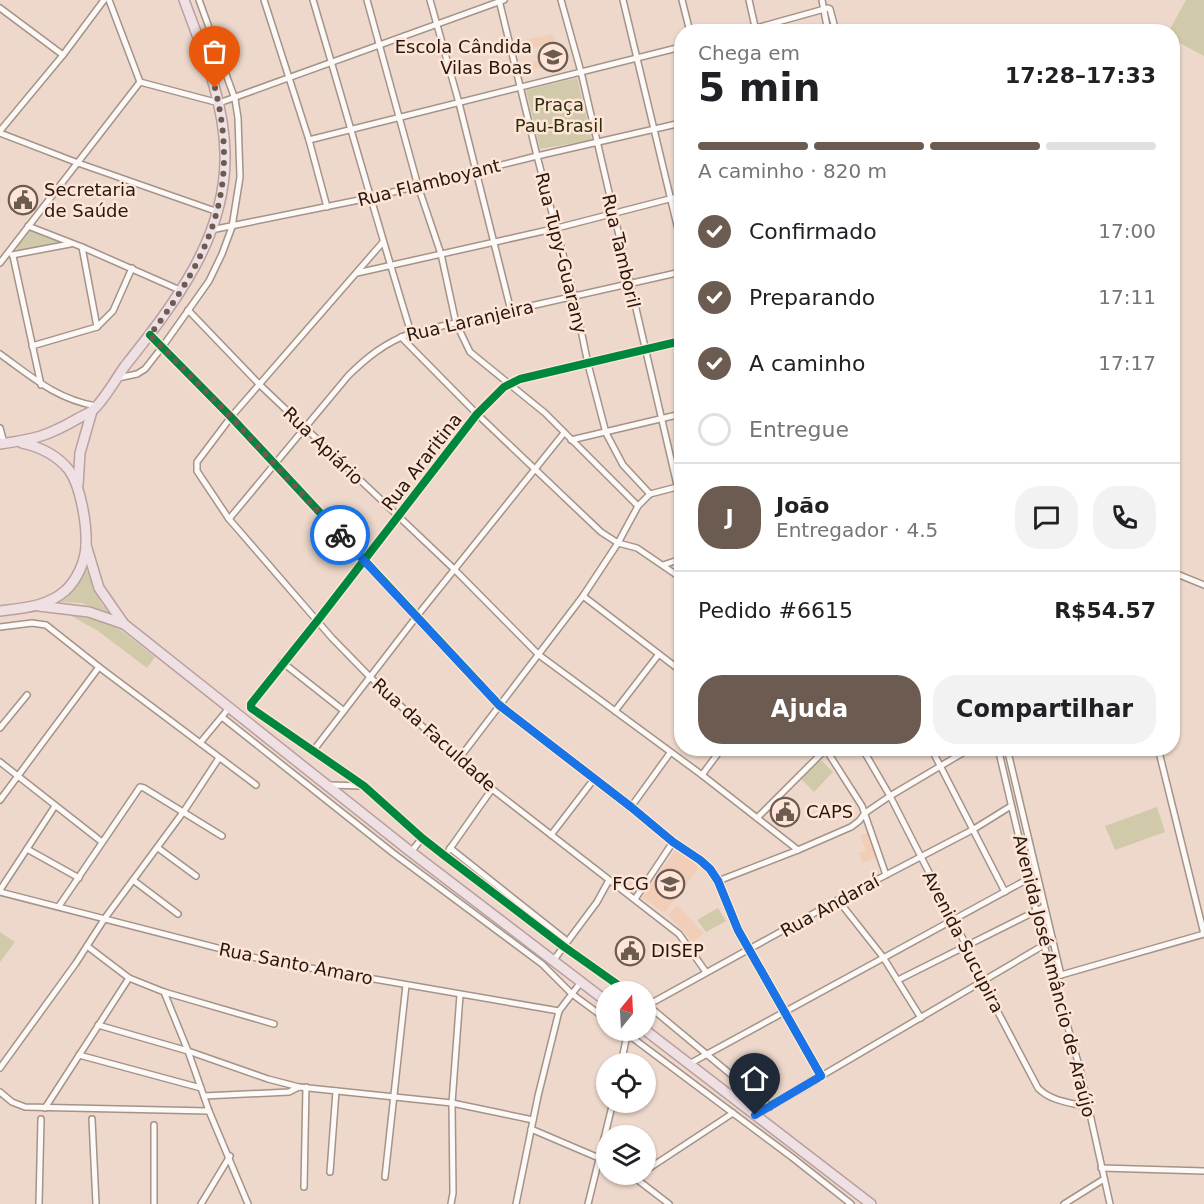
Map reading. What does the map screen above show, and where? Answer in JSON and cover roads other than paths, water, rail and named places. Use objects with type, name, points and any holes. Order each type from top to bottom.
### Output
[{"type":"highway","points":[[184,0],[219,103],[225,155],[223,182],[218,212],[199,261],[182,291],[94,408],[80,453],[78,486],[86,545],[99,588],[124,624],[411,852],[596,993]]},
{"type":"highway","points":[[2,443],[20,442],[54,432],[94,408]]},
{"type":"highway","points":[[20,442],[34,445],[58,459],[70,471],[78,486]]},
{"type":"highway","points":[[39,606],[58,596],[74,580],[86,545]]},
{"type":"highway","points":[[0,611],[39,606],[88,612],[124,624]]},
{"type":"highway","points":[[656,1038],[871,1204]]},
{"type":"street","points":[[104,0],[63,55],[0,132],[78,164],[218,212]]},
{"type":"street","points":[[109,0],[140,82]]},
{"type":"street","points":[[116,378],[137,374],[145,369],[163,346],[209,281],[232,227],[239,186],[240,131],[235,99],[199,0]]},
{"type":"street","points":[[264,0],[309,140],[327,207]]},
{"type":"street","points":[[313,0],[352,130],[369,198],[411,333]]},
{"type":"street","points":[[367,0],[418,186],[441,254],[456,323],[470,352],[545,412],[638,506]]},
{"type":"street","points":[[430,0],[477,171],[511,311]]},
{"type":"street","name":"Rua Tamboril","points":[[561,0],[581,72],[612,214],[674,467]]},
{"type":"street","points":[[623,0],[674,211]]},
{"type":"street","points":[[682,0],[688,24]]},
{"type":"street","points":[[749,0],[755,24]]},
{"type":"street","points":[[822,0],[827,24]]},
{"type":"street","points":[[140,82],[219,103],[501,1]]},
{"type":"street","name":"Rua Tupy-Guarany","points":[[501,1],[606,433],[623,465],[650,494]]},
{"type":"street","points":[[0,8],[63,55]]},
{"type":"street","points":[[775,24],[830,8],[834,24]]},
{"type":"street","points":[[309,140],[674,49]]},
{"type":"street","points":[[0,263],[11,254],[28,226],[140,82]]},
{"type":"street","name":"Rua Flamboyant","points":[[211,230],[369,198],[674,125]]},
{"type":"street","points":[[356,273],[495,243],[674,197]]},
{"type":"street","points":[[28,226],[182,291]]},
{"type":"street","points":[[231,417],[383,242]]},
{"type":"street","points":[[11,254],[72,243]]},
{"type":"street","points":[[82,247],[97,327]]},
{"type":"street","points":[[11,254],[41,385]]},
{"type":"street","points":[[32,346],[97,327],[113,311],[132,268]]},
{"type":"street","name":"Rua Laranjeira","points":[[229,519],[304,427],[364,359],[401,337],[674,274]]},
{"type":"street","name":"Rua Apiário","points":[[188,310],[260,385],[454,569],[539,655],[674,756]]},
{"type":"street","points":[[150,335],[231,417],[499,705],[710,869],[718,881],[738,930],[821,1076]]},
{"type":"street","points":[[401,337],[477,414],[602,532],[618,543],[637,548],[674,573]]},
{"type":"street","name":"Rua Araritina","points":[[313,751],[251,708],[251,701],[318,620],[477,414],[510,383],[674,342]]},
{"type":"street","points":[[0,354],[41,385],[72,401],[94,408]]},
{"type":"street","points":[[571,440],[674,416]]},
{"type":"street","name":"Rua da Faculdade","points":[[231,417],[196,465],[197,471],[229,519],[332,638],[370,677],[492,789],[679,934],[706,972]]},
{"type":"street","points":[[0,428],[2,443]]},
{"type":"street","points":[[564,433],[454,569],[313,751],[364,786],[422,838],[612,981]]},
{"type":"street","points":[[458,760],[583,596],[618,543],[638,506],[650,494],[674,487]]},
{"type":"street","points":[[663,565],[674,561]]},
{"type":"street","points":[[1180,575],[1204,585]]},
{"type":"street","points":[[583,596],[674,666]]},
{"type":"street","points":[[0,627],[32,623],[46,625],[99,668],[256,785]]},
{"type":"street","points":[[615,711],[659,654]]},
{"type":"street","points":[[282,662],[344,711]]},
{"type":"street","points":[[0,800],[99,668]]},
{"type":"street","points":[[0,728],[27,695]]},
{"type":"street","points":[[200,743],[229,708]]},
{"type":"street","points":[[222,717],[393,853],[542,964],[572,994],[596,1012]]},
{"type":"street","points":[[631,807],[670,753]]},
{"type":"street","name":"Rua Apiário","points":[[674,756],[798,850]]},
{"type":"street","points":[[702,775],[716,756]]},
{"type":"street","points":[[757,818],[819,756]]},
{"type":"street","points":[[830,756],[865,813],[886,875]]},
{"type":"street","name":"Avenida Sucupira","points":[[867,756],[890,796],[966,945],[982,982],[1041,1092],[1056,1099],[1088,1107]]},
{"type":"street","points":[[934,756],[1005,892]]},
{"type":"street","points":[[718,881],[851,827],[860,821],[865,813],[890,796],[957,756]]},
{"type":"street","name":"Avenida José Amâncio de Araújo","points":[[1000,756],[1044,945],[1080,1069],[1110,1204]]},
{"type":"street","points":[[1009,756],[1061,975]]},
{"type":"street","points":[[1054,977],[1204,934],[1160,756]]},
{"type":"street","points":[[0,1068],[105,918],[158,848],[219,758]]},
{"type":"street","points":[[0,762],[102,842]]},
{"type":"street","points":[[551,835],[594,779]]},
{"type":"street","points":[[327,785],[364,786]]},
{"type":"street","points":[[59,906],[140,787],[184,811],[222,836]]},
{"type":"street","points":[[445,856],[492,789]]},
{"type":"street","points":[[1008,795],[1017,792]]},
{"type":"street","points":[[0,891],[55,806]]},
{"type":"street","name":"Rua Andaraí","points":[[656,999],[750,951],[838,900],[974,829],[1011,806]]},
{"type":"street","points":[[411,852],[422,838]]},
{"type":"street","points":[[635,899],[673,842]]},
{"type":"street","points":[[158,848],[196,876]]},
{"type":"street","points":[[450,848],[567,940]]},
{"type":"street","points":[[27,849],[79,878]]},
{"type":"street","points":[[689,1064],[1028,879]]},
{"type":"street","points":[[133,880],[178,914]]},
{"type":"street","points":[[553,961],[597,902],[609,880]]},
{"type":"street","name":"Rua Santo Amaro","points":[[0,891],[264,960],[558,1011]]},
{"type":"street","points":[[838,900],[883,957],[921,1018]]},
{"type":"street","points":[[898,980],[1035,909],[1044,907]]},
{"type":"street","points":[[755,1115],[1044,945],[1053,942]]},
{"type":"street","points":[[87,946],[129,978],[164,992],[274,1024]]},
{"type":"street","points":[[45,1108],[129,978]]},
{"type":"street","points":[[516,1204],[532,1120],[558,1011],[581,982]]},
{"type":"street","points":[[385,1177],[406,985]]},
{"type":"street","points":[[164,992],[209,1111],[230,1156],[248,1204]]},
{"type":"street","points":[[451,1204],[453,1192],[452,1103],[460,994]]},
{"type":"street","points":[[656,1012],[770,1107]]},
{"type":"street","points":[[98,1025],[303,1087],[452,1103],[532,1120]]},
{"type":"street","points":[[636,1041],[851,1204]]},
{"type":"street","points":[[79,1055],[201,1088]]},
{"type":"street","points":[[204,1096],[289,1092],[303,1087]]},
{"type":"street","points":[[303,1087],[304,1187]]},
{"type":"street","points":[[330,1172],[336,1091]]},
{"type":"street","points":[[0,1092],[20,1106],[209,1111]]},
{"type":"street","points":[[656,1164],[733,1113]]},
{"type":"street","points":[[39,1204],[41,1119]]},
{"type":"street","points":[[92,1119],[96,1204]]},
{"type":"street","points":[[154,1125],[154,1204]]},
{"type":"street","points":[[531,1129],[596,1156]]},
{"type":"street","points":[[201,1204],[230,1156]]},
{"type":"street","points":[[1101,1168],[1204,1170]]},
{"type":"street","points":[[1065,1204],[1104,1179]]},
{"type":"street","points":[[588,1204],[596,1180]]},
{"type":"street","points":[[646,1185],[669,1204]]},
{"type":"place","name":"Escola Cândida Vilas Boas","points":[[553,57]]},
{"type":"place","name":"Secretaria de Saúde","points":[[23,200]]},
{"type":"place","name":"CAPS","points":[[785,812]]},
{"type":"place","name":"FCG","points":[[670,884]]},
{"type":"place","name":"DISEP","points":[[630,951]]},
{"type":"park label","name":"Praça Pau-Brasil","points":[[559,115]]}]
